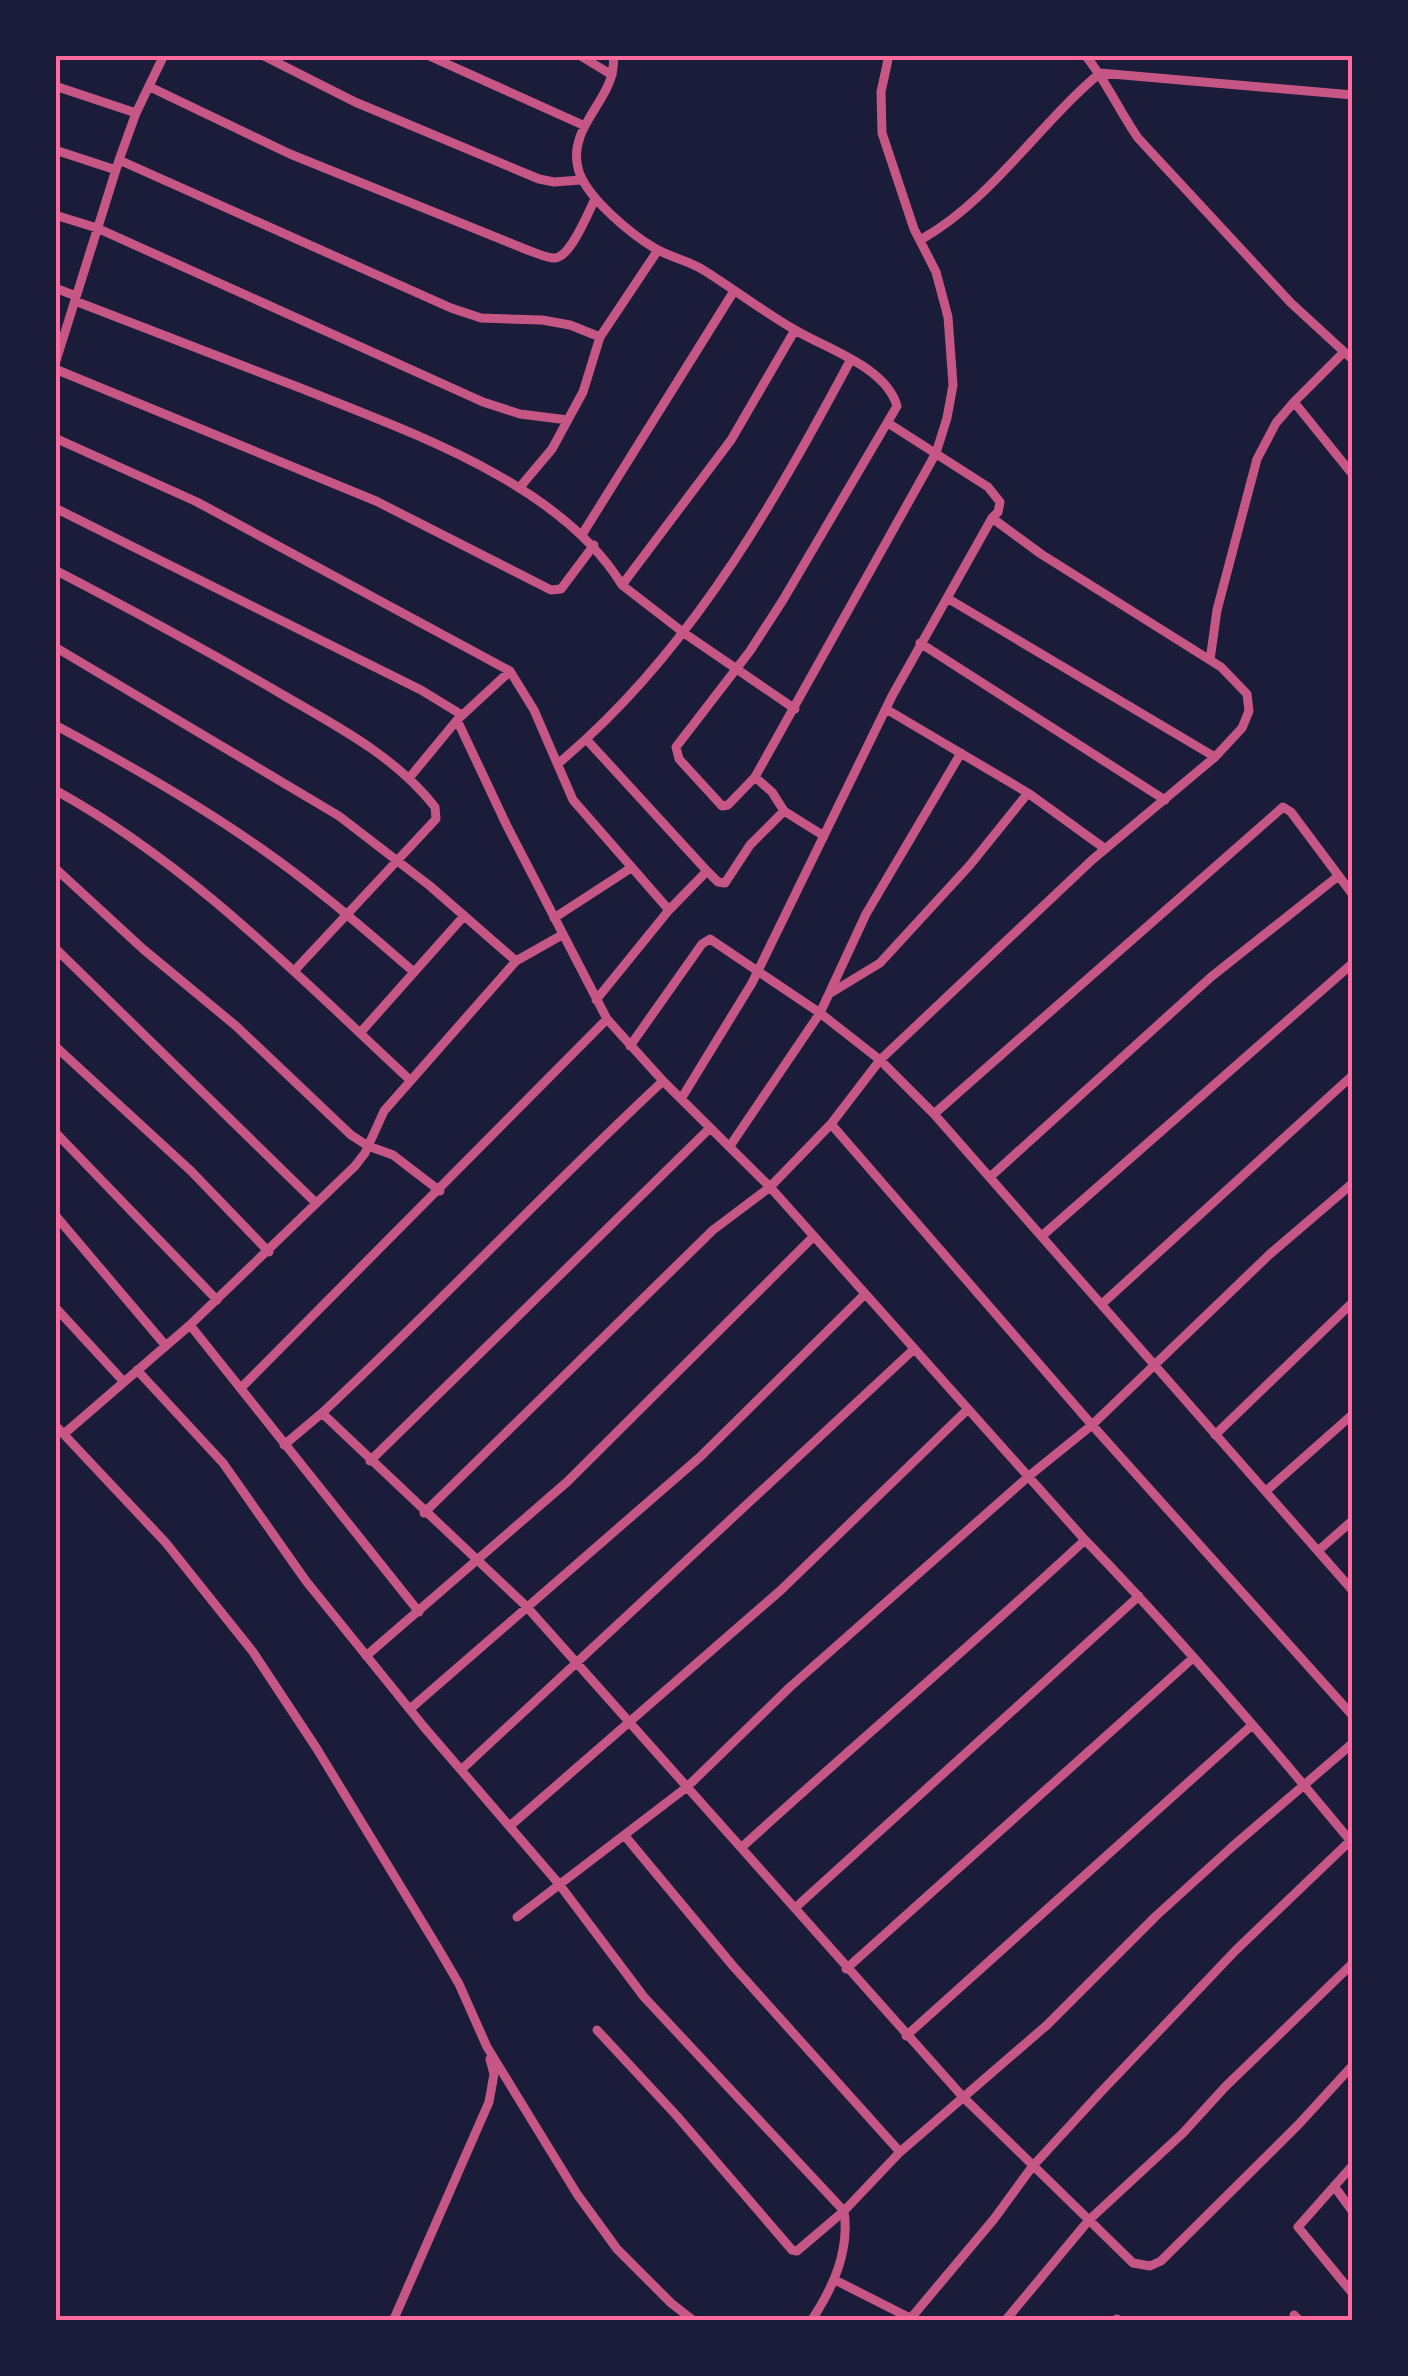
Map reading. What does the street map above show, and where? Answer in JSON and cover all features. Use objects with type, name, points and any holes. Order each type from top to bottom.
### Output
[{"type":"street","points":[[164,55],[136,113],[55,366],[376,501],[551,590],[561,589],[594,545]]},
{"type":"street","points":[[262,55],[309,82],[539,178],[554,182],[582,180]]},
{"type":"street","points":[[427,55],[585,126]]},
{"type":"street","points":[[579,55],[612,76]]},
{"type":"street","points":[[613,55],[612,76],[576,151],[582,180],[596,199],[658,250],[700,268],[794,330],[873,374],[894,396],[897,406],[783,600],[675,751],[722,806],[728,805],[755,777],[936,453],[952,385],[948,317],[936,272],[914,229],[882,133],[881,92],[888,55]]},
{"type":"street","points":[[1084,55],[1100,73],[1138,138],[1291,302],[1353,360]]},
{"type":"street","points":[[922,240],[976,200],[1052,117],[1100,73],[1353,95]]},
{"type":"street","points":[[55,86],[136,113]]},
{"type":"street","points":[[150,87],[290,154],[555,258],[564,256],[596,199]]},
{"type":"street","points":[[55,150],[118,165],[451,308],[481,318],[570,325],[600,337]]},
{"type":"street","points":[[55,215],[97,228],[482,402],[520,414],[568,420]]},
{"type":"street","points":[[520,486],[552,449],[582,392],[600,337],[658,250]]},
{"type":"street","points":[[55,288],[360,412],[520,486],[582,533],[622,585],[684,634],[796,709]]},
{"type":"street","points":[[582,533],[734,291]]},
{"type":"street","points":[[622,585],[731,440],[794,330]]},
{"type":"street","points":[[1210,660],[1217,610],[1257,459],[1276,423],[1344,352]]},
{"type":"street","points":[[558,764],[586,740],[684,634],[710,600],[850,360]]},
{"type":"street","points":[[1294,402],[1353,475]]},
{"type":"street","points":[[682,1100],[757,971],[920,642],[1000,507],[994,492],[888,423]]},
{"type":"street","points":[[55,438],[183,495],[510,671],[534,710],[573,800],[669,910]]},
{"type":"street","points":[[55,508],[421,690],[460,718],[554,918],[607,1018],[663,1081],[770,1187],[913,1350],[1140,1596],[1352,1842],[1220,1967],[1032,2166],[913,2320],[835,2280]]},
{"type":"street","points":[[424,1512],[713,1230],[770,1187],[831,1124],[880,1060],[1104,848],[1215,758],[1242,728],[1249,703],[1238,684],[1210,660],[1041,554],[992,518]]},
{"type":"street","points":[[55,570],[206,648],[377,752],[410,777],[435,807],[438,815],[295,970]]},
{"type":"street","points":[[947,598],[1215,758]]},
{"type":"street","points":[[920,642],[1165,800]]},
{"type":"street","points":[[55,647],[327,808],[397,860],[516,961]]},
{"type":"street","points":[[410,777],[460,718],[510,671]]},
{"type":"street","points":[[886,709],[1028,793],[1104,848]]},
{"type":"street","points":[[55,725],[233,829],[346,914],[414,972]]},
{"type":"street","points":[[586,740],[718,882],[724,882],[750,845],[784,812]]},
{"type":"street","points":[[730,1146],[820,1012],[857,929],[960,753]]},
{"type":"street","points":[[755,777],[772,792],[784,812],[824,836]]},
{"type":"street","points":[[55,790],[183,873],[295,970],[410,1080]]},
{"type":"street","points":[[829,994],[880,963],[970,866],[1028,793]]},
{"type":"street","points":[[934,1114],[1282,807],[1290,812],[1353,896]]},
{"type":"street","points":[[55,868],[236,1026],[352,1135],[393,1156],[440,1191]]},
{"type":"street","points":[[554,918],[631,868]]},
{"type":"street","points":[[596,1000],[669,910],[707,871]]},
{"type":"street","points":[[990,1177],[1211,977],[1337,877]]},
{"type":"street","points":[[360,1033],[464,916]]},
{"type":"street","points":[[65,1433],[190,1325],[355,1166],[380,1115],[516,961],[562,934]]},
{"type":"street","points":[[630,1046],[706,940],[716,941],[820,1012],[880,1060],[934,1114],[1353,1591]]},
{"type":"street","points":[[55,948],[316,1204]]},
{"type":"street","points":[[1043,1236],[1353,963]]},
{"type":"street","points":[[241,1388],[607,1018]]},
{"type":"street","points":[[55,1046],[191,1171],[269,1252]]},
{"type":"street","points":[[1103,1303],[1353,1074]]},
{"type":"street","points":[[284,1445],[414,1327],[503,1234],[663,1081]]},
{"type":"street","points":[[831,1124],[1092,1425],[1353,1716]]},
{"type":"street","points":[[370,1461],[710,1128]]},
{"type":"street","points":[[55,1132],[217,1300]]},
{"type":"street","points":[[517,1917],[688,1787],[790,1687],[1092,1425],[1270,1254],[1353,1183]]},
{"type":"street","points":[[55,1215],[166,1346]]},
{"type":"street","points":[[366,1656],[568,1482],[813,1237]]},
{"type":"street","points":[[410,1710],[700,1457],[865,1294]]},
{"type":"street","points":[[1215,1435],[1353,1302]]},
{"type":"street","points":[[55,1307],[124,1382]]},
{"type":"street","points":[[190,1325],[419,1612]]},
{"type":"street","points":[[462,1770],[913,1350]]},
{"type":"street","points":[[138,1370],[223,1463],[306,1581],[559,1884],[644,1997],[844,2211],[844,2246],[835,2280],[812,2321]]},
{"type":"street","points":[[510,1825],[630,1724],[824,1550],[968,1410]]},
{"type":"street","points":[[322,1412],[526,1606],[963,2098],[1134,2263],[1156,2264],[1259,2165],[1353,2065]]},
{"type":"street","points":[[1266,1491],[1353,1414]]},
{"type":"street","points":[[55,1424],[166,1543],[253,1652],[318,1749],[438,1948],[487,2047],[596,2221],[643,2276],[694,2321]]},
{"type":"street","points":[[1319,1550],[1353,1520]]},
{"type":"street","points":[[742,1847],[1085,1540]]},
{"type":"street","points":[[796,1908],[1140,1596]]},
{"type":"street","points":[[846,1970],[1193,1658]]},
{"type":"street","points":[[906,2036],[1251,1726]]},
{"type":"street","points":[[597,2030],[792,2250],[803,2246],[844,2211],[900,2152],[1047,2026],[1156,1916],[1304,1782],[1353,1743]]},
{"type":"street","points":[[625,1836],[733,1966],[900,2152]]},
{"type":"street","points":[[1006,2321],[1088,2220],[1353,1963]]},
{"type":"street","points":[[393,2321],[490,2102],[494,2074],[487,2047]]},
{"type":"street","points":[[1353,2165],[1298,2227],[1353,2294]]},
{"type":"street","points":[[1334,2186],[1353,2212]]}]
